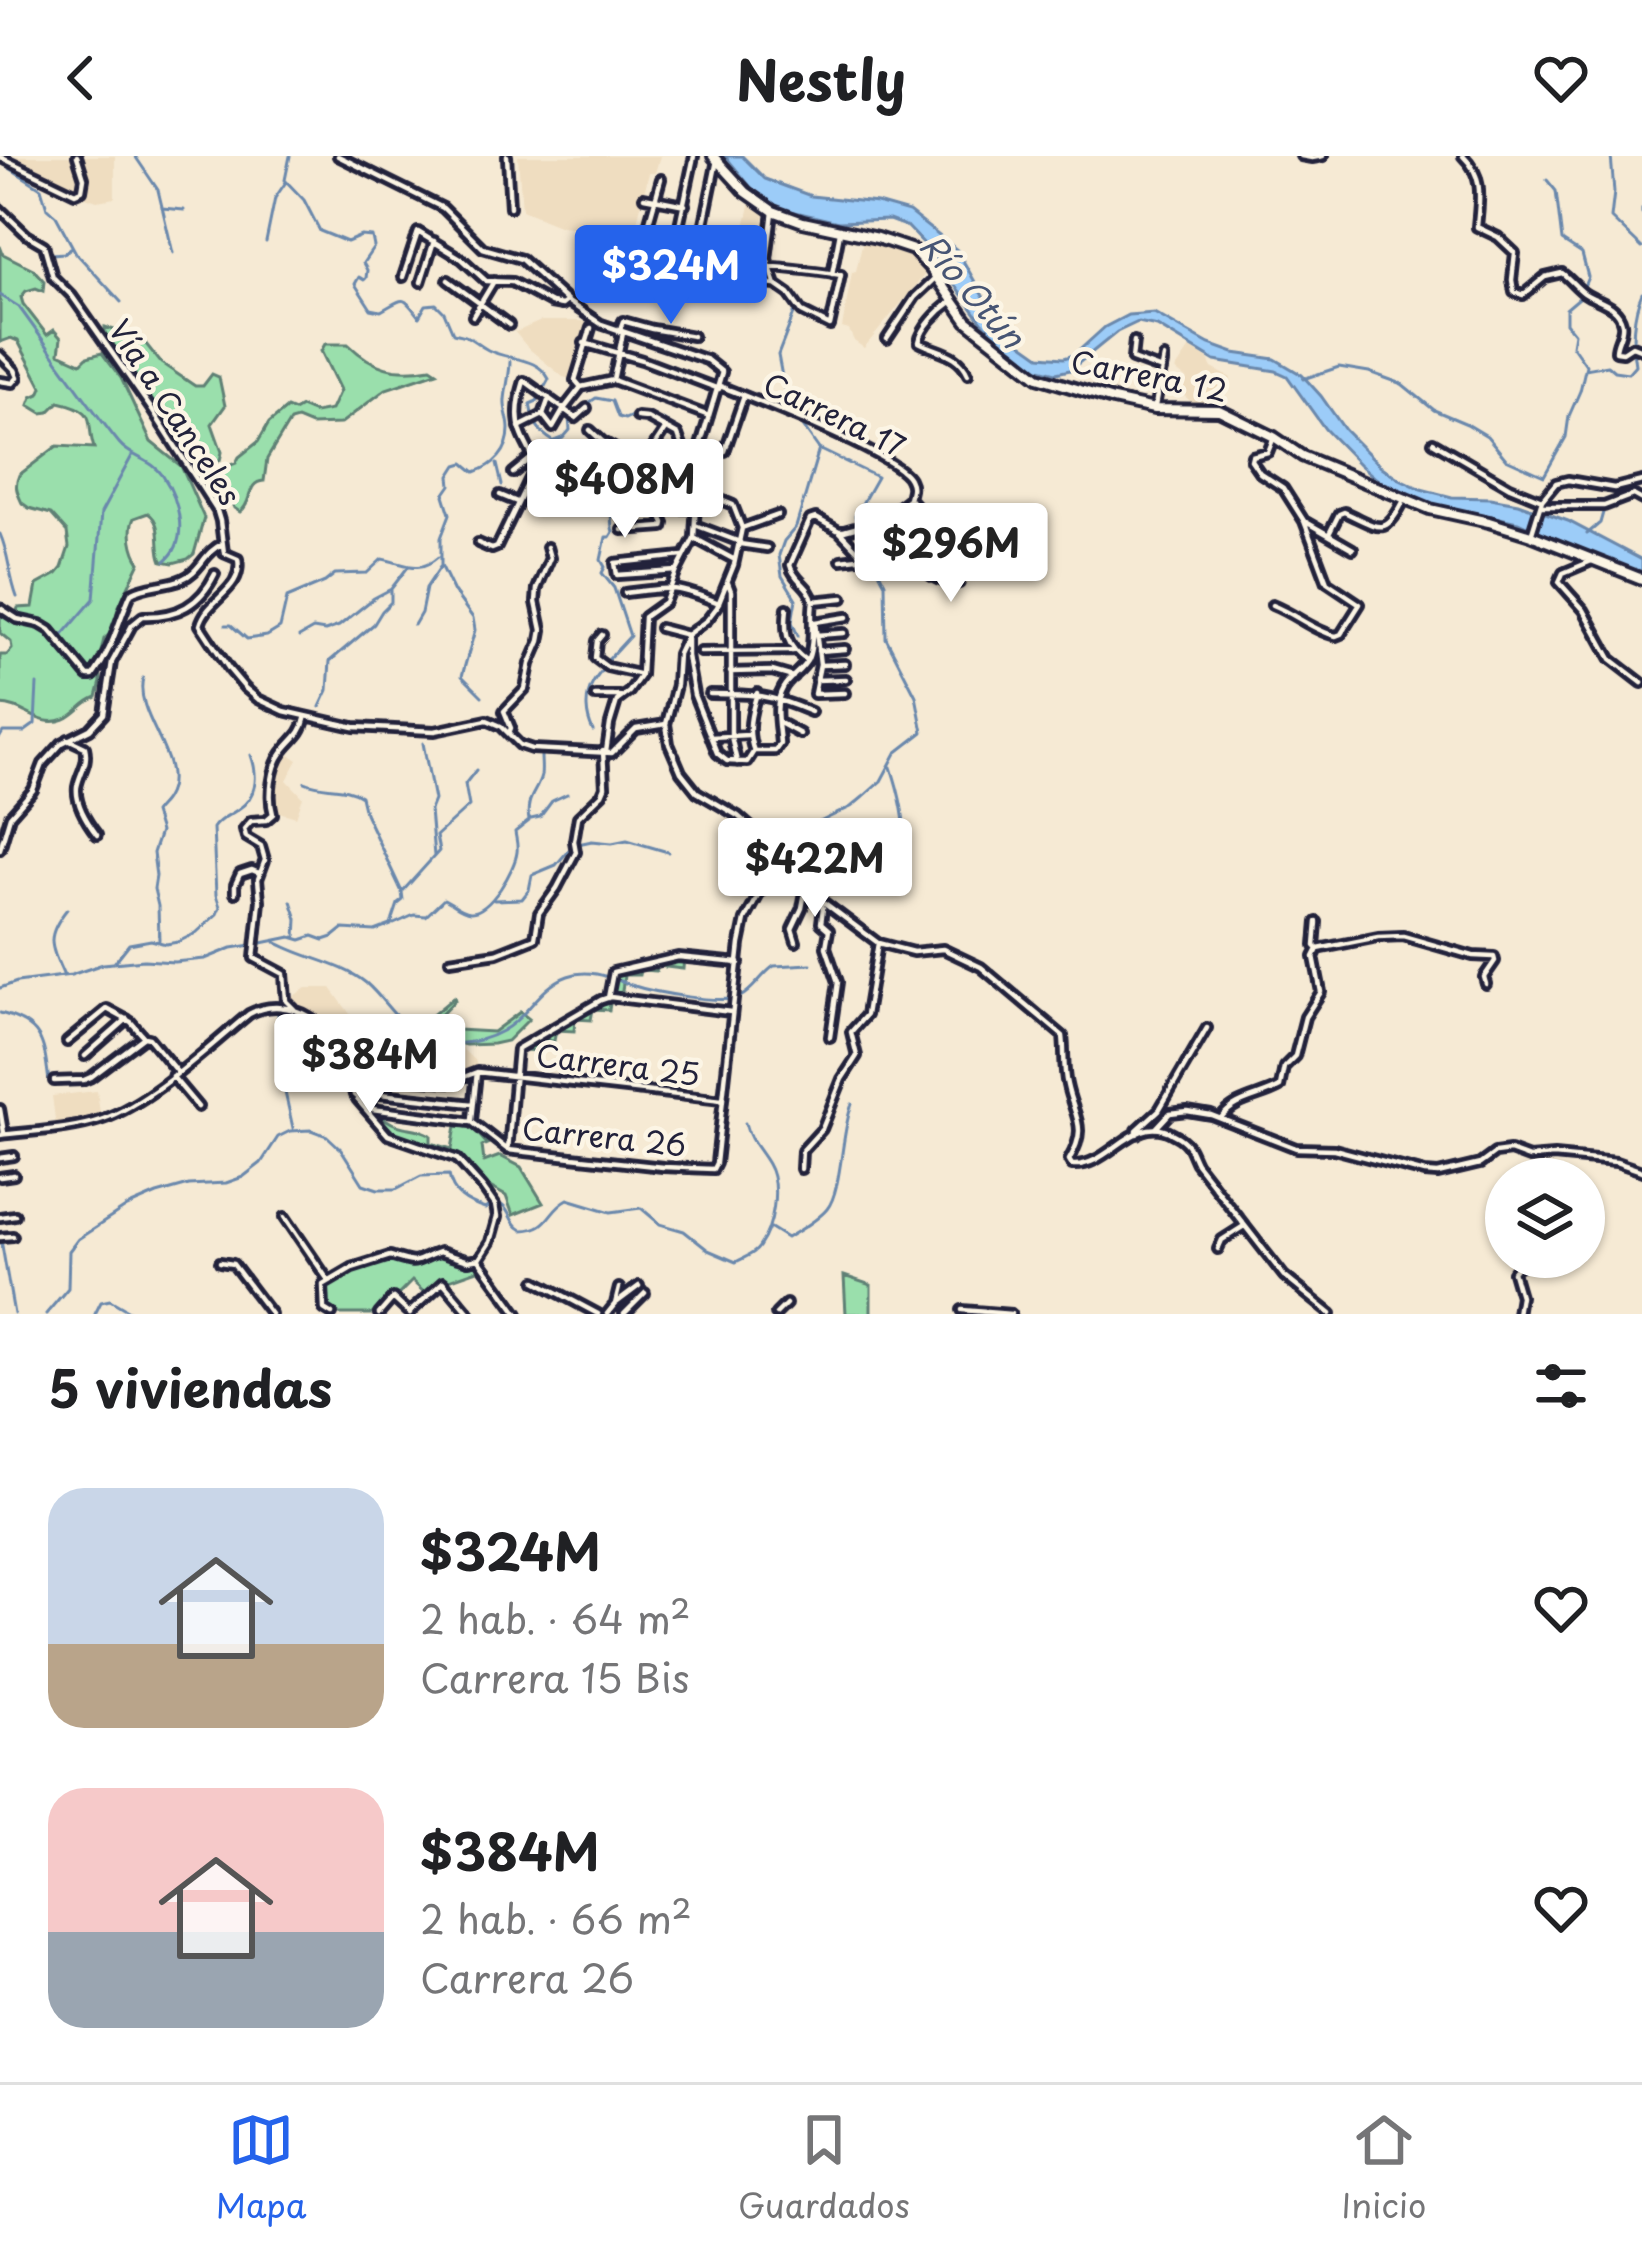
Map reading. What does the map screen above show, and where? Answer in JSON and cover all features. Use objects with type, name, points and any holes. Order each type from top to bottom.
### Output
[{"type":"street","points":[[0,158],[75,193],[82,190],[84,178],[77,156]]},
{"type":"street","points":[[338,156],[443,208],[483,248],[521,259],[601,324],[687,353],[720,368],[722,376],[700,449],[694,538],[664,602],[644,617],[641,675],[613,711],[605,752],[605,787],[578,817],[575,845],[557,888],[539,913],[535,938],[497,952],[450,960]]},
{"type":"street","points":[[507,156],[510,207]]},
{"type":"street","points":[[661,179],[641,250],[672,258],[694,156]]},
{"type":"street","points":[[1300,156],[1323,156]]},
{"type":"street","points":[[1463,156],[1476,171],[1481,198],[1477,227],[1516,253],[1514,292],[1523,296],[1557,273],[1568,277],[1619,316],[1622,326],[1616,351],[1638,348]]},
{"type":"street","points":[[715,158],[746,192],[773,211],[767,249],[768,265],[776,285],[802,312],[830,326],[842,276],[768,265],[739,264]]},
{"type":"street","points":[[700,243],[715,158]]},
{"type":"street","points":[[644,197],[685,205]]},
{"type":"street","name":"Vía a Canceles","points":[[0,209],[44,245],[52,277],[72,296],[217,511],[224,553],[238,559],[240,569],[231,586],[208,607],[200,625],[229,669],[258,699],[305,717],[354,727],[435,731],[487,720],[532,749],[605,752]]},
{"type":"street","name":"Carrera 12","points":[[773,211],[913,250],[978,332],[1038,377],[1154,409],[1219,410],[1302,456],[1430,509],[1532,531],[1642,579]]},
{"type":"street","points":[[832,274],[840,231]]},
{"type":"street","points":[[403,277],[418,232],[486,281],[512,282],[550,303],[567,301]]},
{"type":"street","points":[[421,282],[434,242]]},
{"type":"street","points":[[676,246],[719,255]]},
{"type":"street","points":[[887,339],[915,297],[936,277]]},
{"type":"street","points":[[448,280],[509,325]]},
{"type":"street","points":[[473,316],[494,280]]},
{"type":"street","points":[[752,283],[776,285]]},
{"type":"street","points":[[952,302],[939,310],[919,340],[953,356],[968,374]]},
{"type":"street","points":[[613,380],[622,322],[693,336]]},
{"type":"street","points":[[581,387],[575,380],[591,328]]},
{"type":"street","points":[[1134,340],[1131,358],[1162,370]]},
{"type":"street","name":"Carrera 17","points":[[584,344],[744,396],[884,458],[908,476],[909,498]]},
{"type":"street","points":[[0,355],[18,377],[13,383],[0,380]]},
{"type":"street","points":[[1154,409],[1164,358]]},
{"type":"street","points":[[478,543],[497,548],[534,470],[534,456],[519,427],[523,380],[576,418],[587,408]]},
{"type":"street","points":[[544,394],[543,415],[553,428],[581,387],[613,380],[709,416]]},
{"type":"street","points":[[725,451],[744,396]]},
{"type":"street","points":[[519,427],[543,415]]},
{"type":"street","points":[[637,417],[666,427],[681,439],[684,452]]},
{"type":"street","points":[[644,464],[666,427]]},
{"type":"street","points":[[590,430],[664,477],[698,479]]},
{"type":"street","points":[[1272,605],[1304,619],[1317,631],[1336,636],[1360,607],[1357,599],[1327,582],[1304,521],[1283,488],[1260,473],[1251,460],[1268,452],[1274,437]]},
{"type":"street","points":[[1433,442],[1541,502],[1604,506],[1637,497]]},
{"type":"street","points":[[617,467],[625,452]]},
{"type":"street","points":[[513,473],[534,456]]},
{"type":"street","points":[[617,490],[642,471],[662,508],[664,527],[622,530]]},
{"type":"street","points":[[1532,531],[1541,502],[1553,484],[1562,480],[1613,488],[1642,481]]},
{"type":"street","points":[[650,492],[697,492],[734,505],[742,528],[718,605],[681,642],[678,654],[666,724],[669,744],[689,784],[738,816],[754,830],[775,865],[878,944],[913,952],[943,949],[981,967],[1063,1036],[1066,1084],[1081,1126],[1072,1166],[1093,1163],[1144,1129],[1157,1127],[1187,1144],[1196,1163],[1284,1276],[1331,1314]]},
{"type":"street","points":[[500,495],[517,502]]},
{"type":"street","points":[[839,531],[880,521],[909,498],[953,550],[959,583],[922,572],[880,521]]},
{"type":"street","points":[[1329,534],[1343,512],[1375,527],[1388,526],[1405,498]]},
{"type":"street","points":[[627,512],[696,508]]},
{"type":"street","points":[[895,512],[951,574],[958,575]]},
{"type":"street","points":[[742,528],[778,515]]},
{"type":"street","points":[[841,560],[861,554],[839,531],[817,518],[810,520],[790,560],[813,602],[814,652],[820,665],[814,692],[845,693]]},
{"type":"street","points":[[1304,521],[1353,549]]},
{"type":"street","points":[[694,525],[767,548]]},
{"type":"street","points":[[906,550],[933,525]]},
{"type":"street","points":[[694,538],[735,560]]},
{"type":"street","points":[[0,849],[10,816],[33,790],[43,764],[104,714],[108,661],[131,593],[189,576],[222,544]]},
{"type":"street","points":[[509,733],[504,711],[525,689],[541,641],[536,602],[550,558],[547,547]]},
{"type":"street","points":[[676,571],[617,575],[616,562],[683,556]]},
{"type":"street","points":[[1594,560],[1563,573],[1559,582],[1584,610],[1611,659],[1642,683]]},
{"type":"street","points":[[0,608],[50,630],[88,676],[93,676],[138,618],[185,610],[215,574]]},
{"type":"street","points":[[727,583],[731,736],[737,763]]},
{"type":"street","points":[[625,592],[682,588],[731,607]]},
{"type":"street","points":[[813,602],[843,598]]},
{"type":"street","points":[[787,608],[786,630],[793,651]]},
{"type":"street","points":[[813,636],[815,621],[847,617]]},
{"type":"street","points":[[660,628],[687,635]]},
{"type":"street","points":[[813,636],[844,633]]},
{"type":"street","points":[[602,635],[595,658],[607,667],[641,675]]},
{"type":"street","points":[[687,635],[694,694],[721,758],[747,762],[754,751],[749,735],[757,693]]},
{"type":"street","points":[[754,751],[778,748],[779,698],[814,652],[845,649]]},
{"type":"street","points":[[700,652],[793,651],[807,661]]},
{"type":"street","points":[[820,665],[845,664]]},
{"type":"street","points":[[730,672],[772,671],[793,676]]},
{"type":"street","points":[[816,680],[846,679]]},
{"type":"street","points":[[710,694],[757,693],[812,712]]},
{"type":"street","points":[[595,696],[622,697]]},
{"type":"street","points":[[294,1009],[286,1001],[284,974],[254,958],[259,873],[265,860],[261,846],[246,837],[244,829],[251,821],[271,818],[269,794],[278,759],[303,730],[305,717]]},
{"type":"street","points":[[778,722],[800,734]]},
{"type":"street","points":[[605,752],[616,752],[636,728],[666,724]]},
{"type":"street","points":[[711,737],[749,735]]},
{"type":"street","points":[[68,740],[85,747],[88,754],[76,793],[97,835]]},
{"type":"street","points":[[723,1100],[745,920],[775,865]]},
{"type":"street","points":[[235,893],[240,874],[259,873]]},
{"type":"street","points":[[796,942],[792,929],[806,887]]},
{"type":"street","points":[[813,892],[823,908],[820,923],[830,930],[826,947],[838,982],[830,1037]]},
{"type":"street","points":[[1317,922],[1318,950]]},
{"type":"street","points":[[1221,1119],[1234,1104],[1280,1087],[1284,1067],[1295,1056],[1305,1017],[1321,992],[1314,957],[1318,950],[1403,936],[1472,956],[1494,956],[1484,977],[1486,984]]},
{"type":"street","points":[[801,1169],[802,1151],[822,1130],[842,1079],[857,1056],[851,1032],[866,1015],[878,944]]},
{"type":"street","points":[[608,998],[612,973],[673,958],[739,963]]},
{"type":"street","points":[[508,1150],[517,1049],[608,998],[731,1012]]},
{"type":"street","points":[[67,1042],[107,1009],[149,1038],[198,1107]]},
{"type":"street","points":[[0,1109],[2,1135],[101,1120],[134,1103],[258,1009],[294,1009],[311,1015],[336,1043],[375,1111],[472,1122],[478,1072]]},
{"type":"street","points":[[85,1056],[127,1019]]},
{"type":"street","points":[[1137,1134],[1159,1110],[1207,1028]]},
{"type":"street","points":[[54,1081],[84,1080],[144,1036]]},
{"type":"street","name":"Carrera 25","points":[[361,1093],[400,1078],[451,1082],[478,1072],[723,1100]]},
{"type":"street","points":[[361,1093],[473,1104]]},
{"type":"street","points":[[332,1314],[322,1301],[328,1280],[390,1256],[409,1264],[439,1252],[468,1262],[479,1259],[497,1216],[495,1205],[457,1159],[388,1135],[371,1118],[361,1093]]},
{"type":"street","name":"Carrera 26","points":[[472,1122],[508,1150],[706,1170],[716,1167],[723,1100]]},
{"type":"street","points":[[1157,1127],[1178,1111],[1221,1119],[1296,1148],[1334,1149],[1425,1173],[1480,1164],[1510,1151],[1529,1158],[1616,1162],[1642,1171]]},
{"type":"street","points":[[0,1157],[14,1156]]},
{"type":"street","points":[[0,1177],[14,1175]]},
{"type":"street","points":[[0,1217],[15,1215]]},
{"type":"street","points":[[285,1216],[328,1280]]},
{"type":"street","points":[[1218,1249],[1222,1240],[1245,1226]]},
{"type":"street","points":[[0,1237],[13,1236]]},
{"type":"street","points":[[479,1259],[518,1314]]},
{"type":"street","points":[[220,1262],[233,1264],[271,1314]]},
{"type":"street","points":[[1516,1278],[1520,1296],[1517,1314]]},
{"type":"street","points":[[536,1281],[598,1314]]},
{"type":"street","points":[[379,1314],[393,1298],[410,1314],[443,1282],[470,1314]]},
{"type":"street","points":[[607,1314],[639,1286]]},
{"type":"street","points":[[615,1304],[620,1288]]},
{"type":"street","points":[[624,1314],[645,1293]]},
{"type":"street","points":[[776,1314],[786,1304]]},
{"type":"street","points":[[505,1314],[511,1307]]},
{"type":"street","points":[[962,1310],[1011,1314]]},
{"type":"shaded area","points":[[0,156],[115,156],[115,198],[97,201],[71,192]]},
{"type":"shaded area","points":[[518,156],[660,156],[655,173],[649,173],[632,242],[639,245],[637,252],[623,248],[625,234],[561,226],[522,210]]},
{"type":"shaded area","points":[[752,197],[767,207],[756,256],[724,256],[726,237],[742,240]]},
{"type":"shaded area","points":[[864,235],[913,250],[930,268],[864,348],[842,328]]},
{"type":"shaded area","points":[[541,321],[592,324],[575,380],[563,377],[528,348],[509,325],[516,332]]},
{"type":"shaded area","points":[[1190,348],[1231,378],[1219,410],[1198,408],[1179,391],[1187,379],[1175,370]]},
{"type":"shaded area","points":[[284,751],[298,760],[287,780],[303,797],[296,817],[279,812],[272,787]]},
{"type":"shaded area","points":[[306,988],[331,988],[369,1040],[384,1051],[420,1054],[457,1044],[476,1062],[477,1072],[451,1082],[400,1078],[354,1095],[349,1067],[336,1043],[311,1015],[286,1001]]},
{"type":"shaded area","points":[[97,1091],[101,1120],[56,1127],[52,1096]]},
{"type":"green space","points":[[0,246],[3,254],[33,269],[44,281],[43,291],[36,288],[21,297],[47,335],[54,330],[61,338],[59,353],[81,363],[102,353],[121,378],[151,442],[181,466],[204,518],[194,554],[173,563],[162,561],[153,518],[148,513],[134,518],[132,540],[140,562],[118,608],[113,631],[104,639],[97,697],[70,717],[56,721],[0,705],[0,655],[12,649],[0,633],[0,608],[15,616],[18,608],[33,607],[37,585],[57,574],[69,547],[67,532],[51,514],[22,503],[17,482],[19,475],[57,446],[94,448],[88,418],[80,409],[59,402],[42,413],[29,405],[42,387],[18,341],[0,342]]},
{"type":"green space","points":[[105,327],[142,339],[161,363],[195,386],[203,386],[212,374],[219,377],[225,406],[212,424],[222,452],[220,460],[207,462],[199,450],[169,428],[105,334]]},
{"type":"green space","points":[[325,344],[348,344],[386,368],[437,372],[386,389],[340,424],[290,421],[267,459],[264,481],[254,485],[240,512],[223,481],[209,484],[202,480],[236,463],[287,408],[315,413],[331,410],[340,390],[321,351]]},
{"type":"green space","points":[[684,957],[683,969],[658,966],[656,971],[624,975],[621,999],[611,997],[609,1010],[593,1009],[591,1020],[575,1019],[574,1031],[556,1030],[554,1041],[537,1040],[535,1051],[517,1049],[608,998],[611,974]]},
{"type":"green space","points":[[454,997],[435,1021],[457,1030],[493,1032],[520,1012],[529,1019],[507,1041],[493,1044],[447,1043],[405,1050],[383,1044],[408,1034],[417,1022],[423,1023]]},
{"type":"green space","points":[[377,1116],[426,1132],[431,1143],[452,1149],[456,1126],[473,1128],[487,1144],[482,1146],[484,1162],[500,1156],[521,1167],[543,1203],[513,1215],[506,1196],[481,1182],[462,1158],[397,1135]]},
{"type":"green space","points":[[439,1252],[468,1261],[479,1259],[483,1268],[443,1282],[429,1297],[412,1281],[379,1314],[331,1314],[324,1309],[323,1285],[352,1268],[390,1256],[414,1264]]},
{"type":"green space","points":[[844,1276],[871,1285],[871,1314],[846,1314]]},
{"type":"water","name":"Río Otún","points":[[725,156],[742,156],[765,179],[811,196],[877,203],[909,212],[957,250],[992,312],[1013,337],[1040,356],[1074,355],[1105,327],[1128,315],[1154,313],[1209,344],[1275,359],[1302,375],[1345,430],[1398,478],[1452,497],[1518,503],[1568,521],[1642,560],[1642,575],[1518,522],[1418,501],[1385,486],[1325,429],[1287,376],[1215,361],[1157,326],[1138,322],[1117,332],[1070,370],[1056,373],[1027,366],[982,322],[908,227],[889,220],[838,222],[778,208],[754,191]]},
{"type":"waterway","points":[[135,156],[158,190],[173,253]]},
{"type":"waterway","points":[[290,156],[285,180],[304,200],[320,231],[347,242],[372,237],[374,247],[363,263],[366,278],[359,277],[355,284],[371,309],[381,311],[403,300],[419,317],[426,305],[436,304],[453,333],[538,366],[549,379],[537,401],[530,404],[531,410],[540,430],[553,441]]},
{"type":"waterway","points":[[1611,156],[1611,218],[1642,248]]},
{"type":"waterway","points":[[0,162],[41,188],[47,208],[76,253],[121,302]]},
{"type":"waterway","points":[[1303,379],[1339,367],[1402,384],[1434,410],[1487,436],[1506,459],[1544,476],[1566,437],[1586,365],[1572,345],[1574,333],[1566,323],[1566,309],[1579,298],[1588,277],[1582,254],[1562,241],[1556,191],[1547,180]]},
{"type":"waterway","points":[[266,242],[275,198],[286,182]]},
{"type":"waterway","points":[[162,208],[184,210]]},
{"type":"waterway","points":[[52,254],[72,247]]},
{"type":"waterway","points":[[1585,369],[1607,365],[1628,373],[1635,365],[1634,328],[1642,293]]},
{"type":"waterway","points":[[0,295],[19,307],[119,443],[163,476],[174,497],[180,532],[165,561]]},
{"type":"waterway","points":[[797,306],[778,355],[787,404],[819,449],[877,477],[855,516],[885,583],[886,638],[916,696],[923,732],[896,753],[881,781],[851,807],[809,827]]},
{"type":"waterway","points":[[482,696],[462,676],[475,630],[473,618],[441,565],[441,538],[450,514],[444,495],[457,465],[464,463],[475,472],[503,451],[509,429],[505,404],[510,361]]},
{"type":"waterway","points":[[574,413],[596,398],[612,401],[618,417],[638,413],[682,432],[689,451]]},
{"type":"waterway","points":[[555,441],[570,430],[569,418]]},
{"type":"waterway","points":[[553,441],[554,448],[577,465],[588,485],[609,495],[613,532],[606,537],[602,573],[614,588],[630,636],[607,661]]},
{"type":"waterway","points":[[798,636],[792,622],[796,599],[782,576],[779,555],[796,527],[819,449]]},
{"type":"waterway","points":[[63,635],[94,599],[101,513],[133,454]]},
{"type":"waterway","points":[[497,464],[502,485]]},
{"type":"waterway","points":[[1587,534],[1600,523],[1604,509]]},
{"type":"waterway","points":[[0,534],[17,597]]},
{"type":"waterway","points":[[226,625],[247,639],[267,636],[280,628],[287,598],[335,574],[367,573],[382,559],[418,567],[438,557]]},
{"type":"waterway","points":[[299,637],[313,629],[339,626],[391,589],[408,567]]},
{"type":"waterway","points":[[414,625],[426,588],[440,567]]},
{"type":"waterway","points":[[320,707],[328,690],[330,661],[374,624],[391,602],[391,589]]},
{"type":"waterway","points":[[593,731],[588,695],[604,667]]},
{"type":"waterway","points":[[143,678],[145,708],[166,754],[171,784],[154,813],[160,832],[153,853],[159,940]]},
{"type":"waterway","points":[[0,737],[3,732],[24,732],[35,724],[37,684]]},
{"type":"waterway","points":[[423,743],[434,800],[430,810],[434,856]]},
{"type":"waterway","points":[[114,963],[129,944],[178,942],[217,914],[213,828],[244,805],[253,792],[251,755]]},
{"type":"waterway","points":[[394,924],[414,915],[426,916],[444,899],[470,912],[493,898],[515,860],[515,832],[529,821],[530,801],[541,776],[541,756]]},
{"type":"waterway","points":[[891,767],[905,828],[905,860],[897,890]]},
{"type":"waterway","points":[[257,944],[291,937],[324,940],[343,929],[375,931],[391,925],[402,892],[439,851],[436,836],[469,806],[465,784],[476,770]]},
{"type":"waterway","points":[[305,782],[361,796],[402,892]]},
{"type":"waterway","points":[[531,819],[567,794]]},
{"type":"waterway","points":[[494,900],[522,899],[532,875],[556,865],[573,845],[627,840],[668,852]]},
{"type":"waterway","points":[[291,901],[296,938]]},
{"type":"waterway","points":[[64,976],[52,941],[67,909]]},
{"type":"waterway","points":[[274,941],[356,976],[413,1031],[446,1043],[480,1040],[502,1031],[554,983],[576,974],[600,975],[669,994],[730,999],[745,994],[774,966],[811,964]]},
{"type":"waterway","points":[[0,988],[103,964],[205,959],[252,945]]},
{"type":"waterway","points":[[278,1002],[278,1061],[293,1128]]},
{"type":"waterway","points":[[0,1013],[25,1023],[39,1037],[49,1082]]},
{"type":"waterway","points":[[771,1228],[787,1238],[827,1209],[836,1189],[852,1104]]},
{"type":"waterway","points":[[46,1314],[68,1288],[69,1251],[78,1239],[157,1194],[243,1177],[261,1163],[278,1137],[290,1131],[311,1130],[327,1136],[363,1184],[378,1189],[396,1189],[421,1176],[449,1175],[461,1197],[485,1209],[494,1202],[500,1204],[522,1230],[544,1223],[568,1199],[611,1212],[641,1208],[660,1224],[684,1231],[708,1250],[736,1262],[754,1252],[764,1239],[775,1195],[772,1173],[745,1123]]},
{"type":"waterway","points":[[1,1240],[14,1314]]},
{"type":"waterway","points":[[95,1314],[101,1302],[110,1300],[134,1314]]}]
